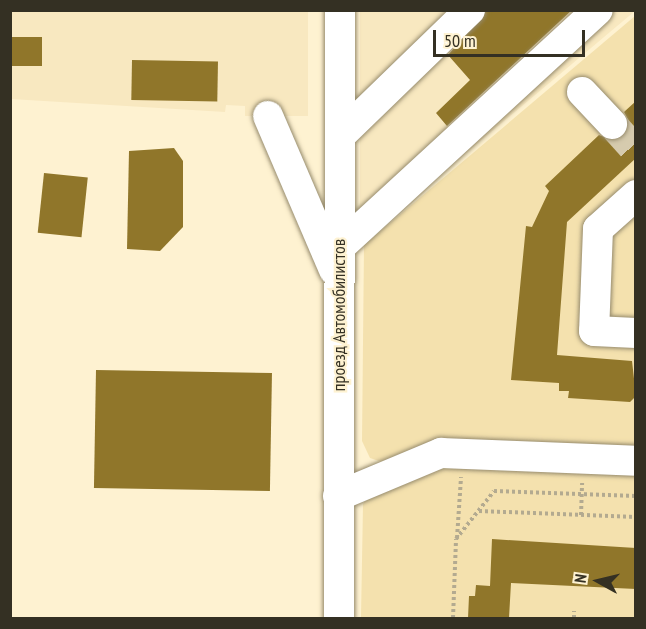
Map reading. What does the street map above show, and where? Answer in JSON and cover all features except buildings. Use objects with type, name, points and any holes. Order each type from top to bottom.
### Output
[{"type":"street","name":"проезд Автомобилистов","points":[[339,618],[340,10]]},
{"type":"street","points":[[340,136],[470,10]]},
{"type":"street","points":[[340,247],[598,10]]},
{"type":"street","points":[[582,92],[612,124]]},
{"type":"street","points":[[268,116],[339,282]]},
{"type":"street","points":[[636,195],[598,229],[594,331],[636,333]]},
{"type":"street","points":[[338,496],[441,453],[636,461]]},
{"type":"path","points":[[453,618],[456,539],[463,454]]},
{"type":"path","points":[[581,515],[582,459]]},
{"type":"path","points":[[456,539],[494,491],[636,496]]},
{"type":"path","points":[[478,511],[636,517]]},
{"type":"path","points":[[574,611],[574,618]]},
{"type":"shaded area","points":[[10,11],[308,11],[308,116],[245,116],[245,106],[226,105],[225,112],[11,99]]},
{"type":"shaded area","points":[[360,11],[635,11],[360,242]]},
{"type":"shaded area","points":[[635,16],[635,453],[385,463],[370,458],[362,441],[364,245]]},
{"type":"shaded area","points":[[442,462],[635,470],[635,618],[361,618],[363,504],[368,496]]},
{"type":"tunnel","points":[[612,124],[636,151]]}]
